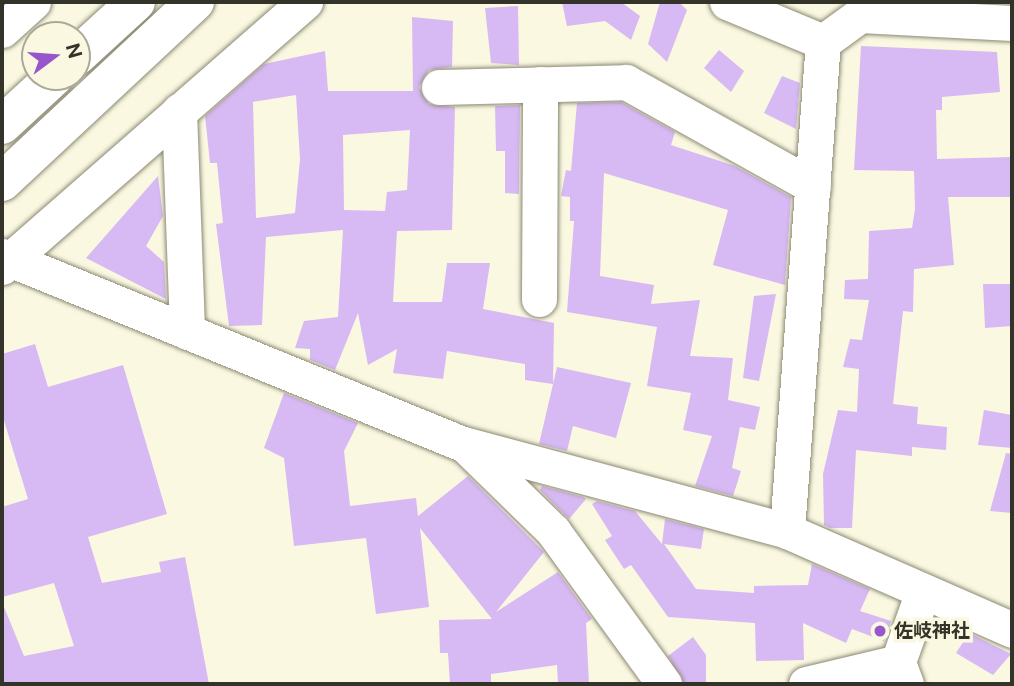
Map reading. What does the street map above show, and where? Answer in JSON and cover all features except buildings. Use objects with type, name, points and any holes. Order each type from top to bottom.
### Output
[{"type":"highway","points":[[91,43],[136,2]]},
{"type":"highway","points":[[2,182],[195,2]]},
{"type":"highway","points":[[2,125],[39,91]]},
{"type":"street","points":[[2,30],[33,2]]},
{"type":"street","points":[[305,2],[5,261],[463,444],[787,531],[1012,630]]},
{"type":"street","points":[[727,2],[823,42]]},
{"type":"street","points":[[787,531],[823,42],[860,15],[944,12],[1012,23]]},
{"type":"street","points":[[439,87],[626,82],[813,186]]},
{"type":"street","points":[[539,299],[540,84]]},
{"type":"street","points":[[179,111],[187,332]]},
{"type":"street","points":[[463,444],[553,531],[664,684]]},
{"type":"street","points":[[806,684],[902,673],[923,592]]},
{"type":"place","name":"佐岐神社","points":[[880,631]]}]
